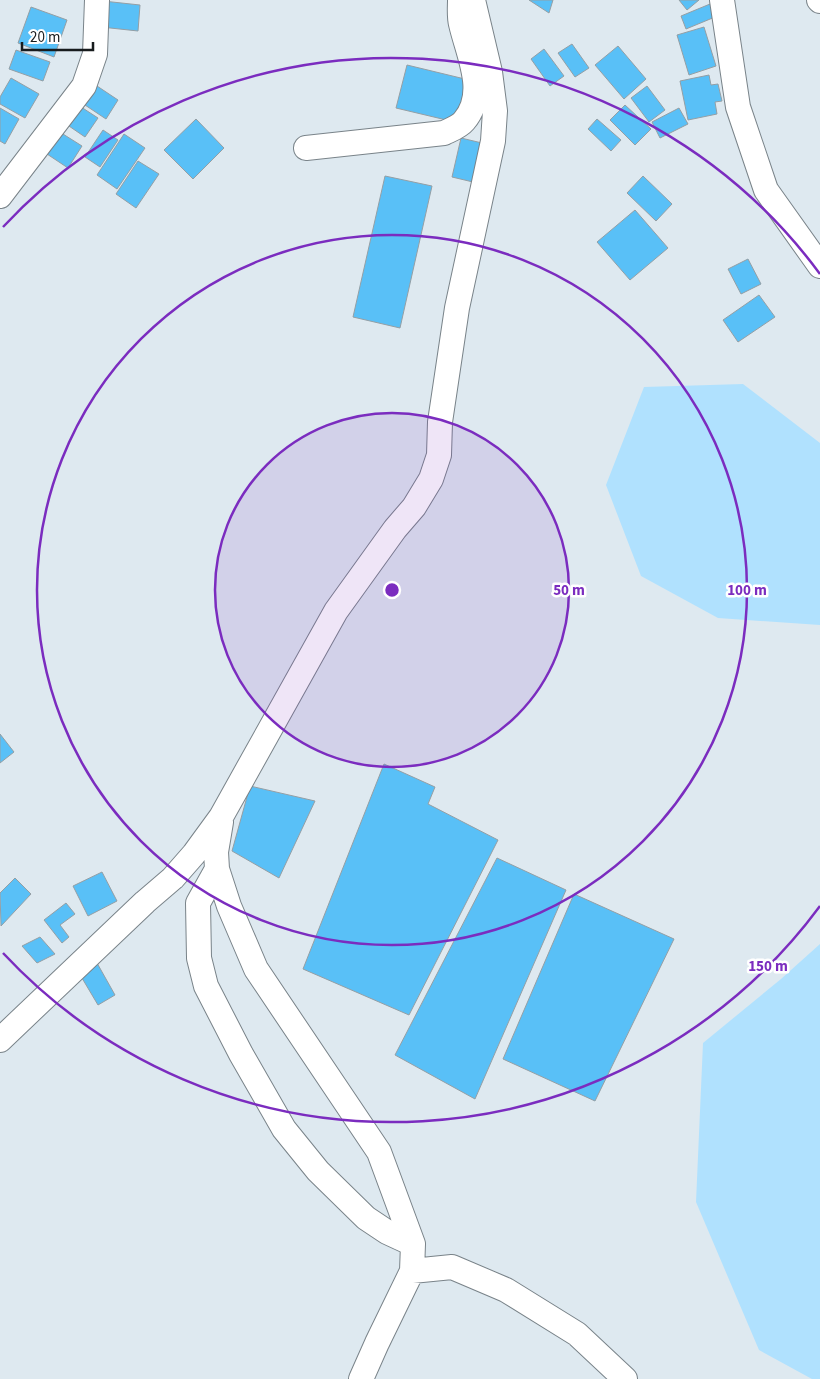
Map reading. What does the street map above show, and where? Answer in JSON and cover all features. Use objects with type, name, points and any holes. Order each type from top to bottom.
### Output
[{"type":"street","points":[[0,196],[84,86],[95,54],[97,0]]},
{"type":"street","points":[[306,148],[444,133],[463,123],[473,107],[475,86],[472,59],[460,22],[460,0]]},
{"type":"street","points":[[0,1040],[144,902],[172,878],[194,854],[221,817],[336,611],[395,529],[414,507],[431,479],[439,455],[440,422],[457,308],[492,141],[495,111],[490,72],[473,0]]},
{"type":"street","points":[[722,0],[738,108],[766,190],[820,266]]},
{"type":"street","points":[[221,817],[216,852],[217,869],[229,906],[256,970],[379,1152],[413,1244],[412,1271],[361,1379]]},
{"type":"street","points":[[217,869],[198,903],[199,958],[206,986],[241,1054],[284,1129],[318,1170],[366,1218],[387,1232],[413,1244]]},
{"type":"street","points":[[412,1271],[452,1267],[506,1290],[577,1334],[625,1379]]},
{"type":"shaded area","points":[[743,384],[820,443],[820,625],[718,618],[641,576],[606,485],[644,387]]},
{"type":"shaded area","points":[[820,944],[820,1379],[812,1379],[759,1350],[696,1202],[703,1043],[781,979]]},
{"type":"building","points":[[529,0],[553,0],[549,13]]},
{"type":"building","points":[[679,0],[699,0],[687,10]]},
{"type":"building","points":[[103,1],[140,5],[138,31],[101,27]]},
{"type":"building","points":[[710,4],[715,17],[686,29],[681,16]]},
{"type":"building","points":[[31,7],[67,20],[54,57],[18,43]]},
{"type":"building","points":[[704,27],[716,66],[689,75],[677,35]]},
{"type":"building","points":[[572,44],[589,68],[575,77],[558,53]]},
{"type":"building","points":[[618,46],[646,79],[624,99],[595,65]]},
{"type":"building","points":[[544,49],[564,76],[550,86],[531,59]]},
{"type":"building","points":[[16,50],[50,62],[43,81],[9,69]]},
{"type":"building","points":[[407,65],[469,80],[459,123],[396,108]]},
{"type":"building","points":[[709,75],[711,85],[718,84],[722,101],[715,102],[717,114],[688,120],[680,81]]},
{"type":"building","points":[[11,78],[39,94],[25,118],[0,104],[0,97]]},
{"type":"building","points":[[91,82],[118,100],[106,119],[79,101]]},
{"type":"building","points":[[647,86],[665,110],[649,122],[631,98]]},
{"type":"building","points":[[78,105],[98,118],[85,137],[66,124]]},
{"type":"building","points":[[625,105],[651,129],[635,145],[610,120]]},
{"type":"building","points":[[0,108],[19,119],[5,144],[0,141]]},
{"type":"building","points":[[679,108],[688,124],[660,138],[652,122]]},
{"type":"building","points":[[196,119],[224,148],[193,179],[164,150]]},
{"type":"building","points":[[597,119],[621,140],[611,151],[588,129]]},
{"type":"building","points":[[55,129],[82,146],[68,168],[41,150]]},
{"type":"building","points":[[103,130],[118,140],[100,167],[85,157]]},
{"type":"building","points":[[124,134],[145,148],[117,189],[97,175]]},
{"type":"building","points":[[461,138],[482,143],[473,182],[452,177]]},
{"type":"building","points":[[138,161],[159,174],[136,208],[116,194]]},
{"type":"building","points":[[385,176],[432,186],[400,328],[353,317]]},
{"type":"building","points":[[643,176],[672,204],[656,221],[627,193]]},
{"type":"building","points":[[635,210],[668,248],[630,280],[597,242]]},
{"type":"building","points":[[748,259],[761,284],[741,294],[728,269]]},
{"type":"building","points":[[759,295],[775,317],[738,342],[723,320]]},
{"type":"building","points":[[0,734],[14,752],[0,763]]},
{"type":"building","points":[[384,764],[435,787],[428,804],[498,840],[409,1015],[303,969]]},
{"type":"building","points":[[250,786],[315,801],[279,878],[232,851]]},
{"type":"building","points":[[497,858],[566,890],[475,1099],[395,1055]]},
{"type":"building","points":[[102,872],[117,901],[88,916],[73,886]]},
{"type":"building","points":[[15,878],[31,894],[1,926],[0,893]]},
{"type":"building","points":[[574,894],[674,939],[595,1101],[503,1059]]},
{"type":"building","points":[[66,903],[75,914],[60,925],[69,937],[62,943],[44,920]]},
{"type":"building","points":[[40,937],[55,954],[37,963],[22,946]]},
{"type":"building","points":[[97,963],[115,995],[98,1005],[79,973]]}]
